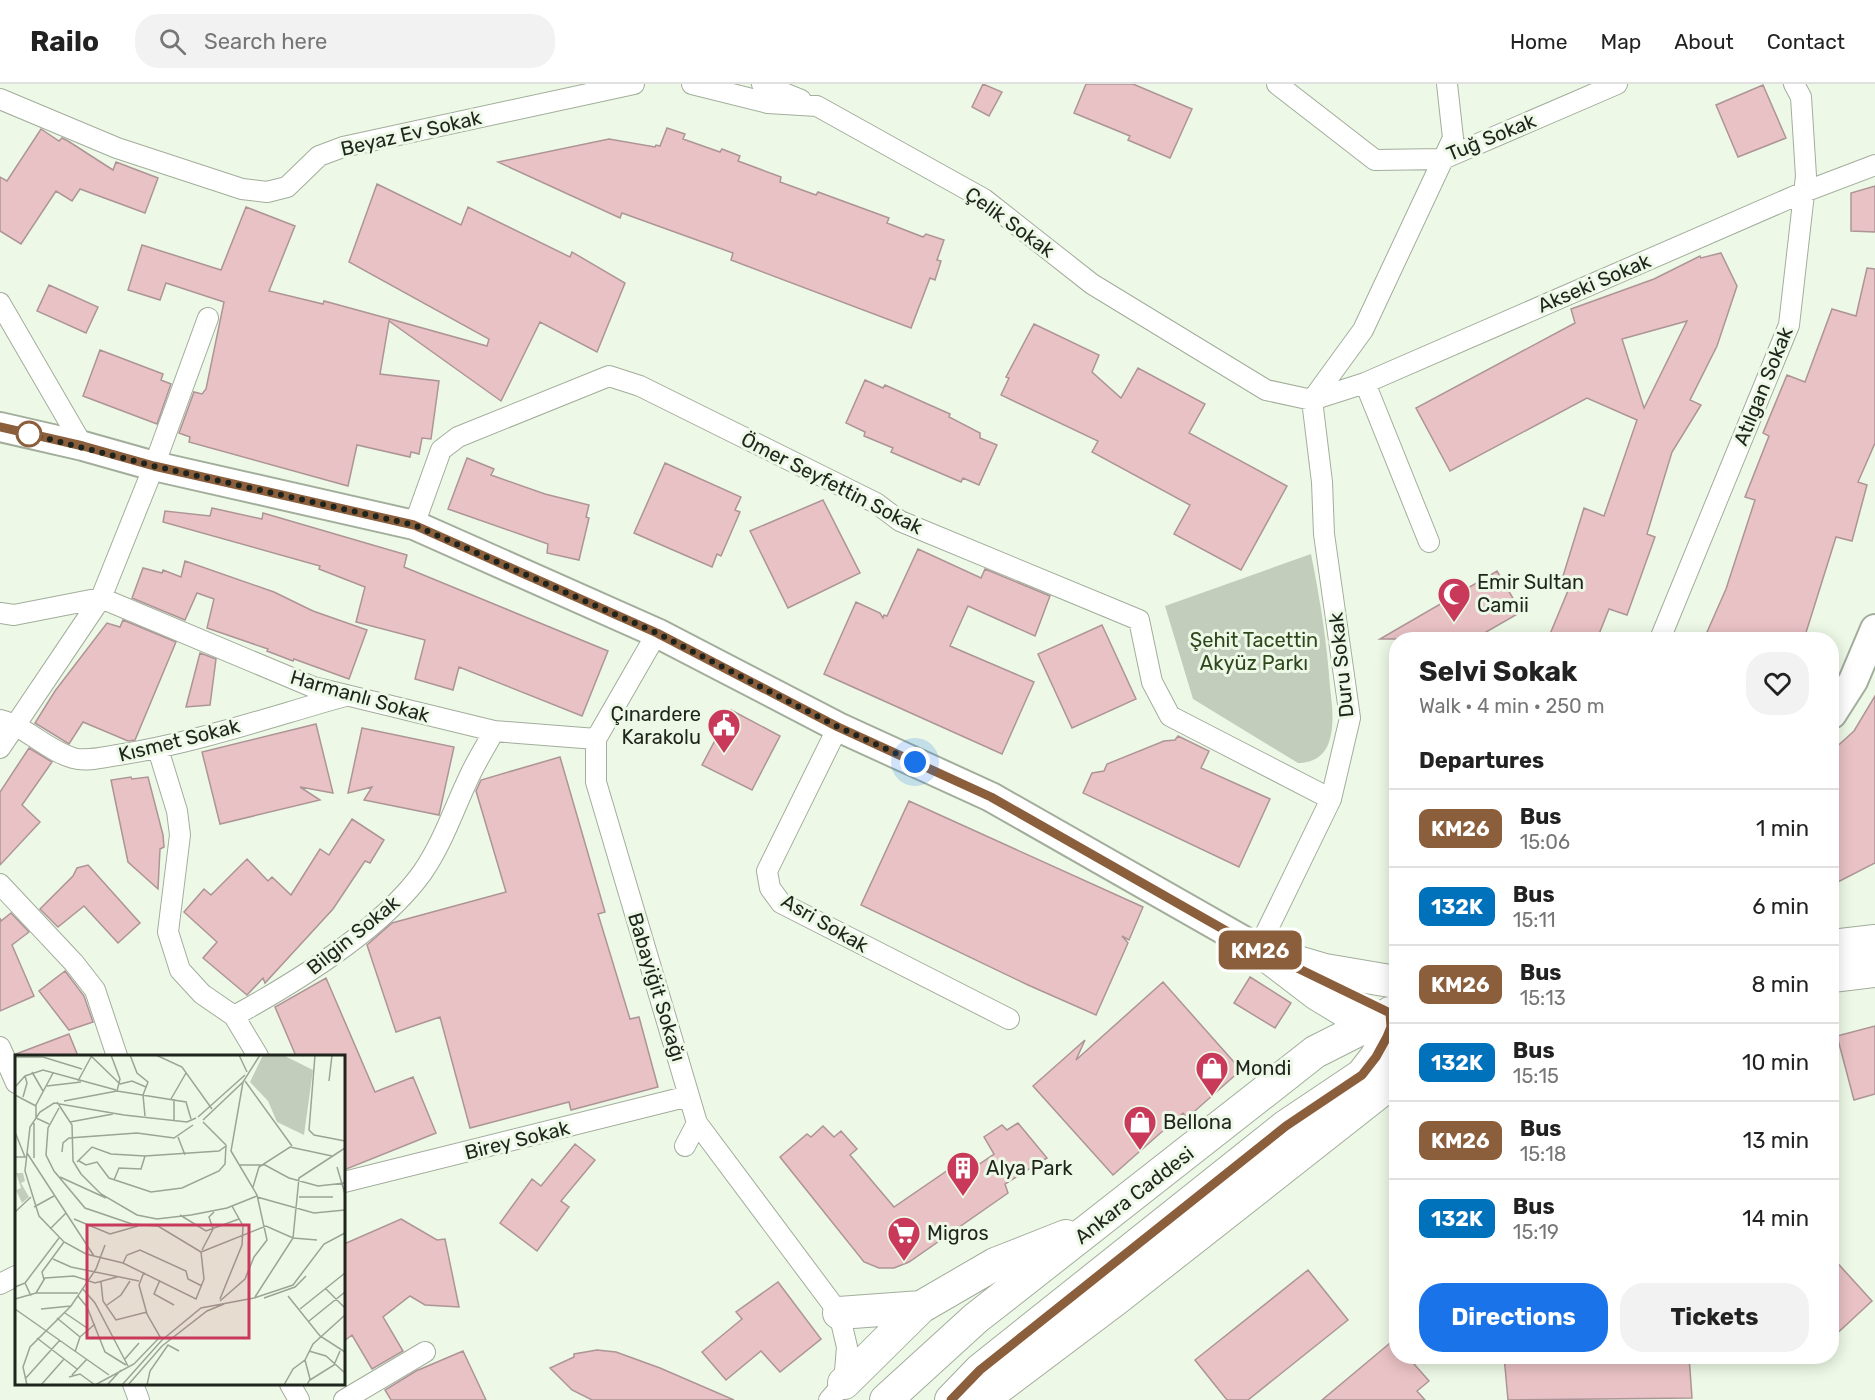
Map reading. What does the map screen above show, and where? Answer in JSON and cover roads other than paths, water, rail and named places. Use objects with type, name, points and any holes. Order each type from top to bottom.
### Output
[{"type":"main road","points":[[1839,945],[1875,941]]},
{"type":"main road","points":[[1258,949],[1325,970],[1389,981]]},
{"type":"main road","points":[[951,1400],[980,1370],[1277,1134],[1362,1075],[1376,1057],[1389,1030],[1317,994],[1258,949]]},
{"type":"main road","points":[[1258,949],[1321,1018],[1323,1035],[1315,1052]]},
{"type":"main road","points":[[1839,975],[1875,970]]},
{"type":"main road","name":"Ankara Caddesi","points":[[886,1400],[976,1318],[1315,1052],[1389,1030]]},
{"type":"main road","points":[[982,1400],[1115,1300],[1389,1085]]},
{"type":"main road","points":[[837,1392],[921,1307],[995,1264],[1102,1221]]},
{"type":"main road","points":[[839,1313],[921,1307]]},
{"type":"street","name":"Beyaz Ev Sokak","points":[[0,99],[117,148],[242,189],[267,192],[288,187],[319,156],[343,147],[634,84]]},
{"type":"street","name":"Çelik Sokak","points":[[692,84],[768,103],[818,106],[984,199],[1092,284],[1266,390],[1312,400]]},
{"type":"street","points":[[762,84],[818,106]]},
{"type":"street","name":"Tuğ Sokak","points":[[1276,84],[1375,160],[1443,159],[1617,84]]},
{"type":"street","points":[[1312,400],[1363,330],[1453,138],[1447,84]]},
{"type":"street","name":"Atılgan Sokak","points":[[1663,632],[1789,325],[1806,177],[1800,97],[1794,84]]},
{"type":"street","name":"Akseki Sokak","points":[[1312,400],[1365,382],[1804,192],[1875,165]]},
{"type":"street","points":[[0,303],[83,446]]},
{"type":"street","points":[[0,748],[8,722],[100,598],[154,466],[208,318]]},
{"type":"street","name":"Ömer Seyfettin Sokak","points":[[414,525],[441,450],[458,437],[609,376],[640,386],[876,502],[900,521],[1139,620],[1152,682],[1170,716],[1331,799]]},
{"type":"street","points":[[1365,382],[1429,542]]},
{"type":"street","name":"Duru Sokak","points":[[1258,949],[1331,799],[1350,718],[1324,534],[1322,482],[1312,400]]},
{"type":"street","points":[[0,427],[83,446],[154,466],[414,525],[657,633],[838,727],[991,797],[1258,949]]},
{"type":"street","points":[[0,612],[14,615],[100,598]]},
{"type":"street","name":"Harmanlı Sokak","points":[[100,598],[313,687],[494,731],[596,739]]},
{"type":"street","points":[[1839,703],[1853,681],[1875,630]]},
{"type":"street","name":"Babayiğit Sokağı","points":[[657,633],[596,739],[596,782],[698,1123],[839,1313]]},
{"type":"street","name":"Kısmet Sokak","points":[[8,722],[51,748],[74,758],[93,759],[158,748],[348,695]]},
{"type":"street","name":"Asri Sokak","points":[[838,727],[767,871],[770,888],[781,903],[1009,1019]]},
{"type":"street","name":"Bilgin Sokak","points":[[234,1016],[286,988],[367,928],[421,874],[440,844],[470,774],[494,731]]},
{"type":"street","points":[[158,748],[177,811],[180,835],[168,932],[180,970],[202,994],[234,1016],[257,1055]]},
{"type":"street","points":[[0,884],[74,963],[95,990],[117,1055]]},
{"type":"street","points":[[0,1047],[15,1081]]},
{"type":"street","name":"Birey Sokak","points":[[345,1182],[689,1096]]},
{"type":"street","points":[[685,1146],[698,1123]]},
{"type":"street","points":[[0,1284],[15,1276]]},
{"type":"street","points":[[837,1392],[847,1347],[839,1313]]},
{"type":"street","points":[[344,1400],[425,1352]]},
{"type":"street","points":[[134,1385],[139,1400]]},
{"type":"street","points":[[291,1385],[299,1400]]},
{"type":"place","name":"Emir Sultan Camii","points":[[1454,623]]},
{"type":"place","name":"Çınardere Karakolu","points":[[724,754]]},
{"type":"place","name":"Mondi","points":[[1212,1097]]},
{"type":"place","name":"Bellona","points":[[1140,1151]]},
{"type":"place","name":"Alya Park","points":[[963,1197]]},
{"type":"place","name":"Migros","points":[[904,1262]]},
{"type":"park label","name":"Şehit Tacettin Akyüz Parkı","points":[[1254,652]]}]
